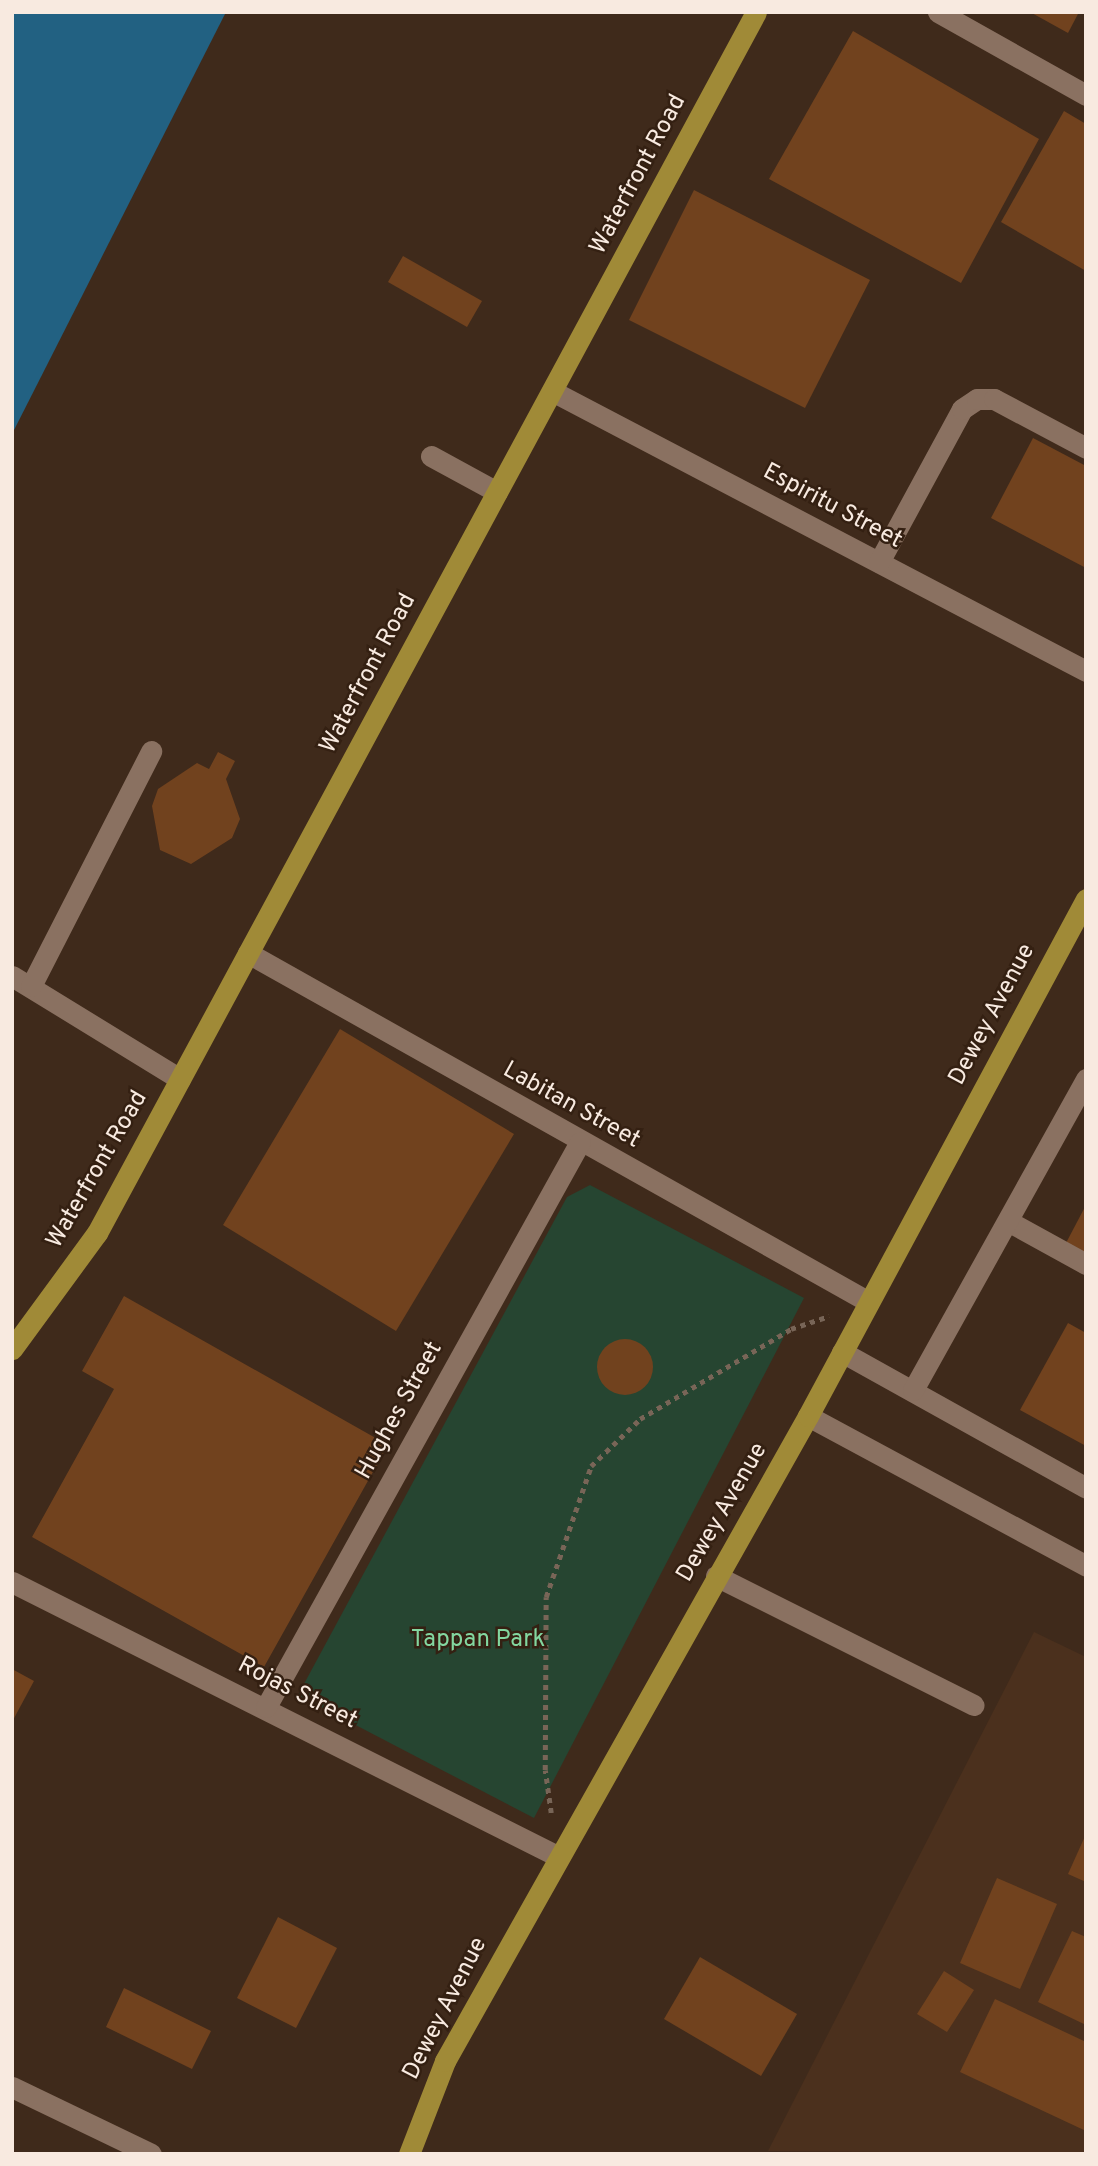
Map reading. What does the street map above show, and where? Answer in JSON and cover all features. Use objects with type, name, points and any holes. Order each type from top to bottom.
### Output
[{"type":"main road","name":"Waterfront Road","points":[[12,1349],[97,1233],[756,12]]},
{"type":"main road","name":"Dewey Avenue","points":[[408,2154],[445,2061],[557,1856],[808,1416],[1086,899]]},
{"type":"street","points":[[938,12],[1086,95]]},
{"type":"street","name":"Espiritu Street","points":[[552,391],[1086,671]]},
{"type":"street","points":[[879,562],[962,409],[977,399],[994,399],[1085,446]]},
{"type":"street","points":[[431,456],[497,492]]},
{"type":"street","points":[[31,986],[150,751]]},
{"type":"street","name":"Labitan Street","points":[[248,953],[580,1142],[869,1302]]},
{"type":"street","points":[[12,976],[180,1079]]},
{"type":"street","points":[[913,1390],[1086,1079]]},
{"type":"street","name":"Hughes Street","points":[[266,1707],[580,1142]]},
{"type":"street","points":[[1007,1221],[1086,1264]]},
{"type":"street","points":[[842,1352],[1086,1488]]},
{"type":"street","points":[[808,1416],[1086,1566]]},
{"type":"street","points":[[716,1576],[974,1705]]},
{"type":"street","name":"Rojas Street","points":[[12,1582],[266,1707],[557,1856]]},
{"type":"street","points":[[12,2087],[151,2154]]},
{"type":"path","points":[[557,1856],[545,1770],[546,1597],[591,1465],[640,1419],[791,1329],[869,1302]]},
{"type":"shaded area","points":[[1034,1632],[1086,1657],[1086,2154],[768,2151]]},
{"type":"green space","name":"Tappan Park","points":[[590,1185],[804,1298],[534,1818],[298,1695],[567,1197]]},
{"type":"water","points":[[12,12],[226,12],[12,434]]},
{"type":"building","points":[[1030,12],[1079,12],[1068,33]]},
{"type":"building","points":[[853,31],[1039,139],[961,283],[769,179]]},
{"type":"building","points":[[1064,111],[1086,124],[1086,271],[1001,222]]},
{"type":"building","points":[[694,190],[870,280],[805,408],[629,320]]},
{"type":"building","points":[[403,256],[482,301],[467,327],[388,282]]},
{"type":"building","points":[[1033,438],[1086,466],[1086,568],[991,518]]},
{"type":"building","points":[[218,752],[235,761],[226,779],[240,819],[232,838],[191,864],[160,850],[152,806],[158,789],[197,763],[209,769]]},
{"type":"building","points":[[340,1029],[514,1134],[396,1331],[223,1225]]},
{"type":"building","points":[[1086,1205],[1086,1253],[1066,1243]]},
{"type":"building","points":[[124,1296],[388,1445],[264,1667],[32,1537],[114,1389],[82,1371]]},
{"type":"building","points":[[1068,1323],[1086,1333],[1086,1446],[1020,1410]]},
{"type":"building","points":[[620,1339],[630,1339],[645,1347],[651,1356],[651,1378],[645,1387],[630,1395],[620,1395],[602,1383],[597,1372],[597,1362],[609,1344]]},
{"type":"building","points":[[12,1669],[34,1681],[12,1722]]},
{"type":"building","points":[[1086,1834],[1086,1882],[1068,1874]]},
{"type":"building","points":[[997,1878],[1057,1904],[1020,1989],[960,1963]]},
{"type":"building","points":[[278,1917],[337,1948],[296,2028],[237,1998]]},
{"type":"building","points":[[1072,1931],[1086,1937],[1086,2025],[1038,2002]]},
{"type":"building","points":[[700,1957],[797,2014],[761,2076],[664,2019]]},
{"type":"building","points":[[944,1971],[974,1990],[947,2032],[917,2014]]},
{"type":"building","points":[[124,1988],[211,2031],[192,2069],[106,2027]]},
{"type":"building","points":[[995,1999],[1086,2042],[1086,2131],[960,2072]]}]
